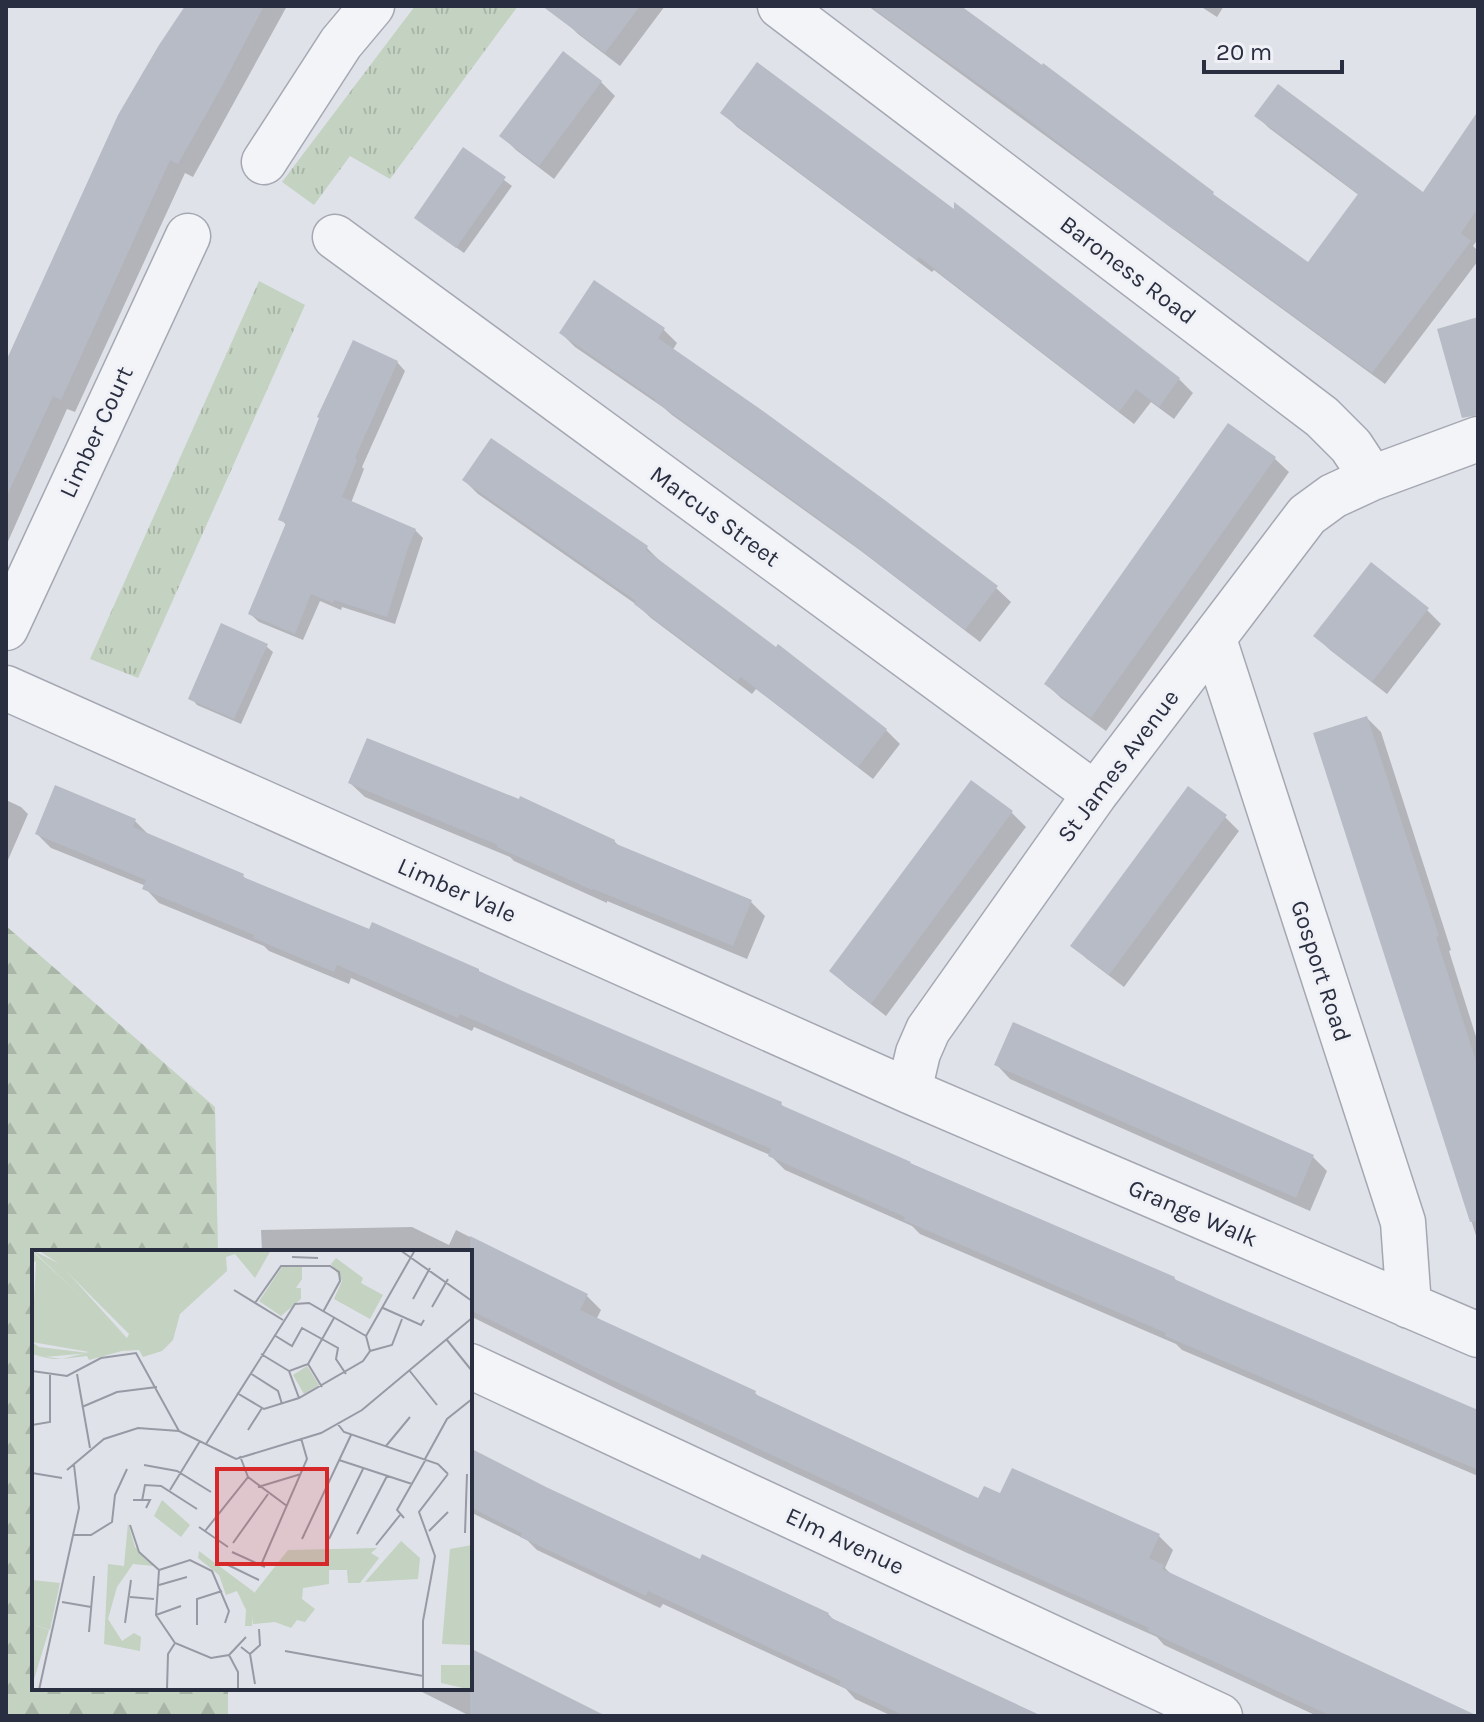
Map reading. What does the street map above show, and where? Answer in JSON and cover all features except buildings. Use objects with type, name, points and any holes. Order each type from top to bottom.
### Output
[{"type":"street","points":[[264,162],[341,43],[372,6]]},
{"type":"street","name":"Baroness Road","points":[[780,6],[1322,417],[1351,446],[1372,478]]},
{"type":"street","name":"Limber Court","points":[[10,608],[188,236]]},
{"type":"street","name":"Marcus Street","points":[[335,237],[1095,794]]},
{"type":"street","points":[[1372,478],[1478,439]]},
{"type":"street","name":"St James Avenue","points":[[909,1091],[918,1053],[928,1030],[1095,794],[1307,515],[1333,496],[1372,478]]},
{"type":"street","name":"Gosport Road","points":[[1214,639],[1403,1222],[1409,1306]]},
{"type":"street","name":"Limber Vale","points":[[6,688],[909,1091]]},
{"type":"street","name":"Grange Walk","points":[[909,1091],[1478,1335]]},
{"type":"street","name":"Elm Avenue","points":[[472,1367],[1220,1716]]},
{"type":"green space","points":[[415,6],[518,6],[390,179],[350,156],[314,205],[282,182]]},
{"type":"green space","points":[[259,281],[305,305],[138,678],[90,659]]},
{"type":"green space","points":[[6,926],[215,1107],[218,1250],[32,1250],[32,1690],[228,1690],[228,1716],[6,1716]]}]
